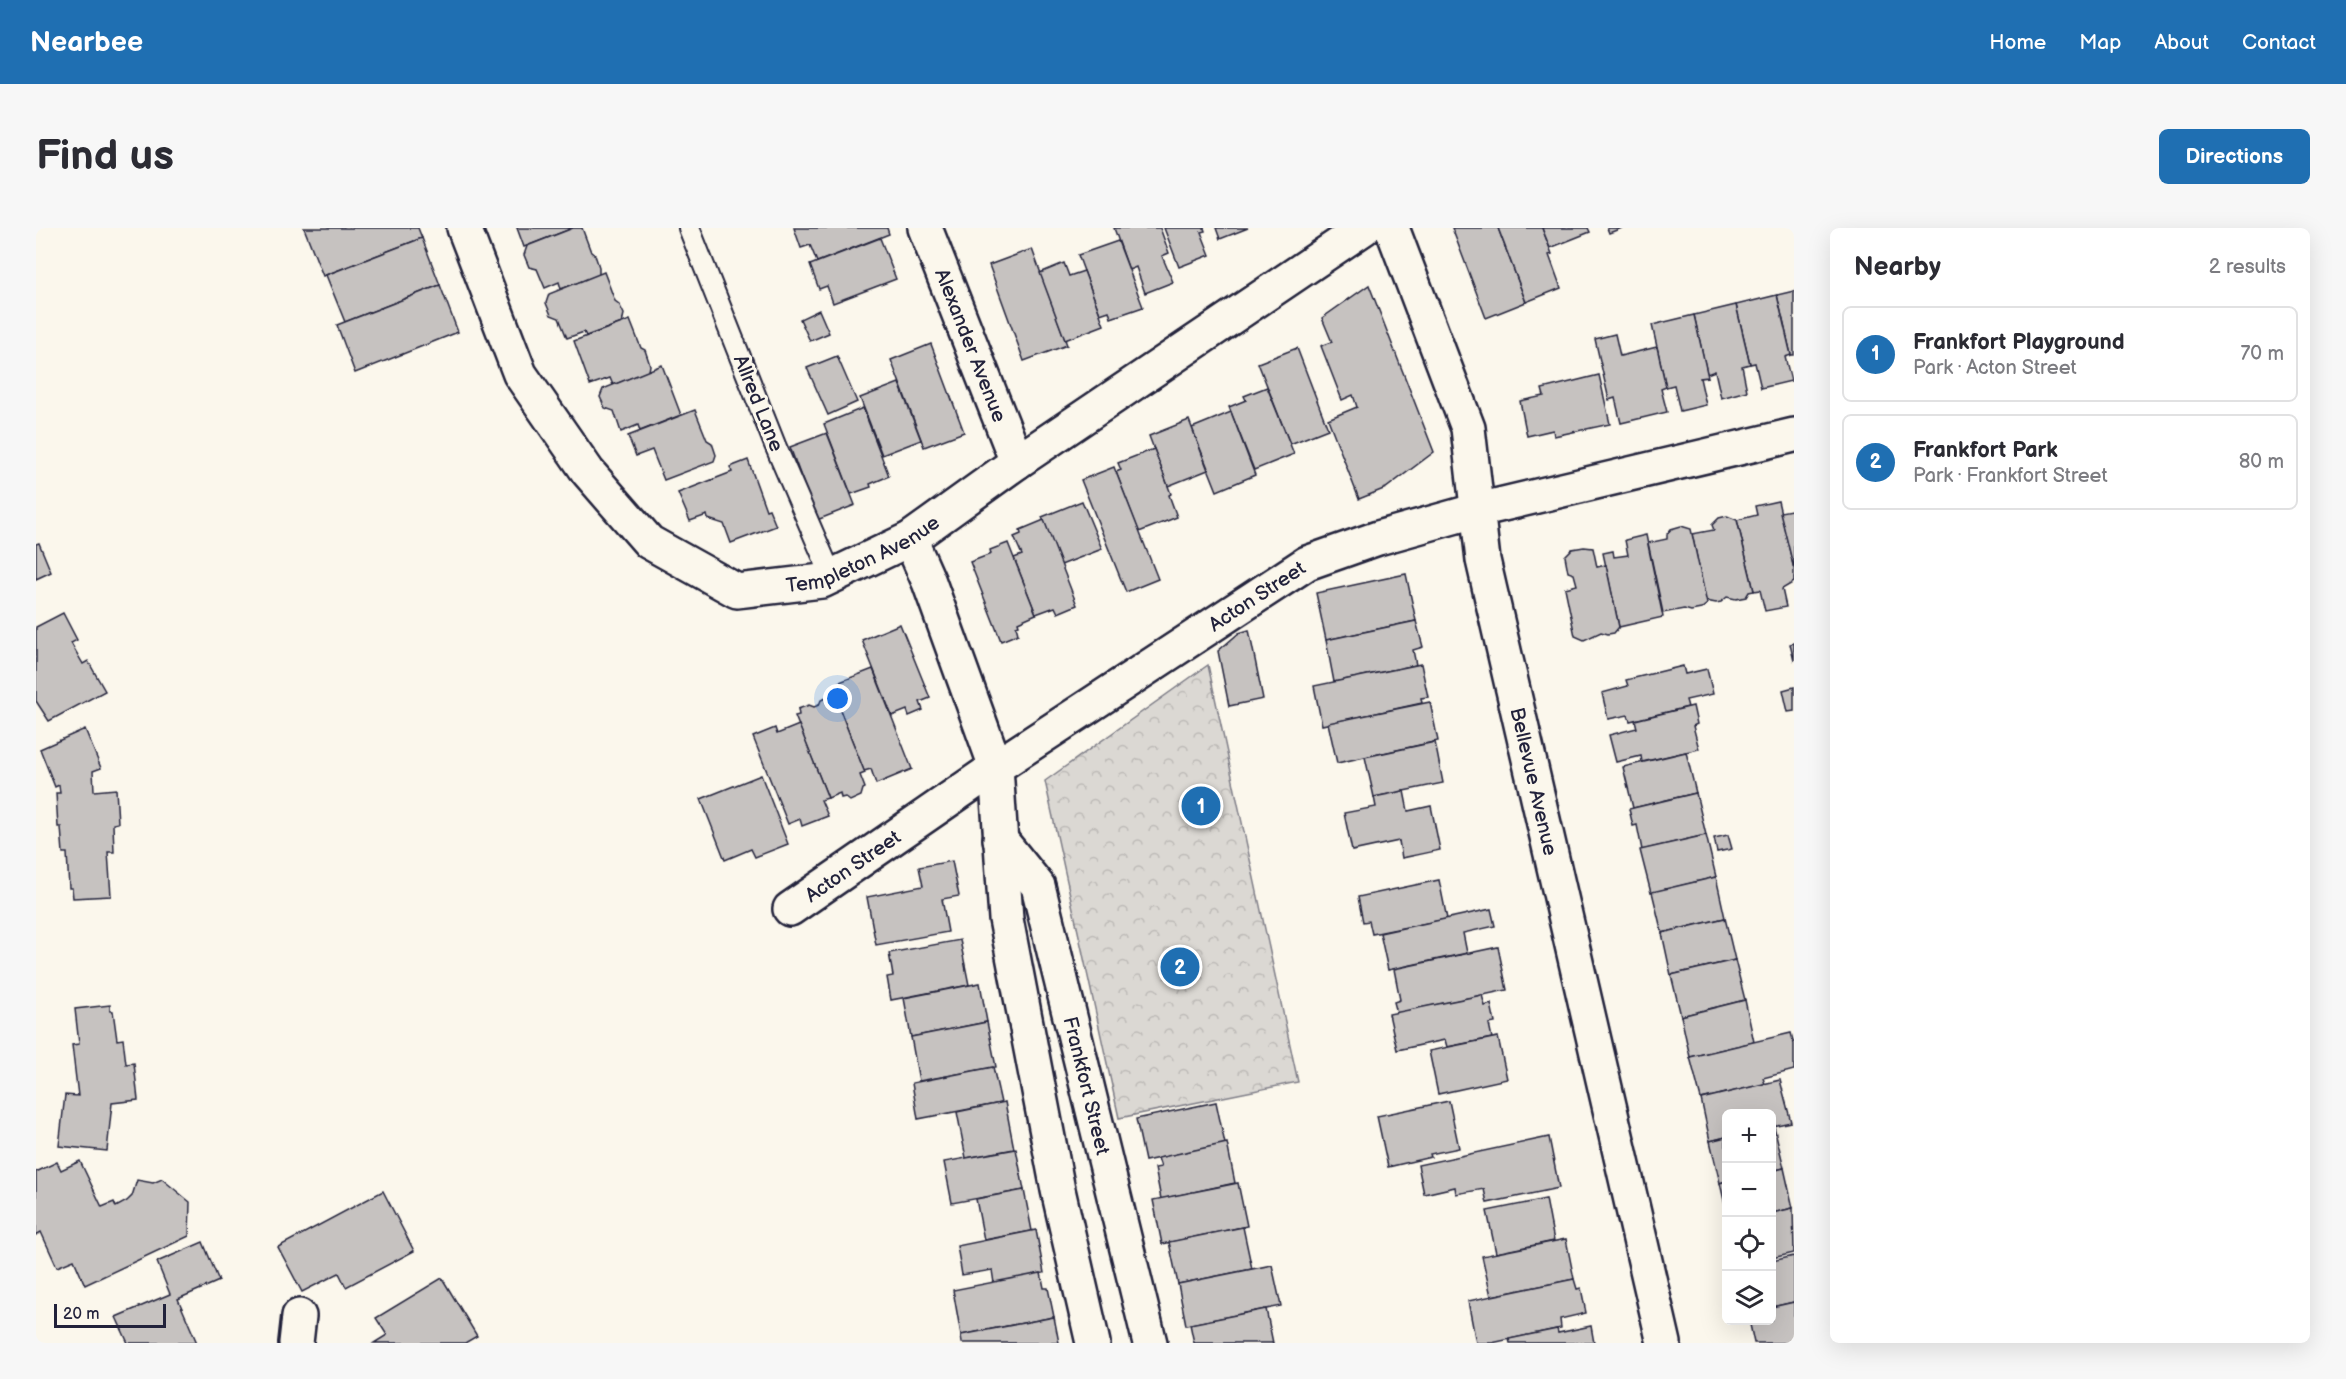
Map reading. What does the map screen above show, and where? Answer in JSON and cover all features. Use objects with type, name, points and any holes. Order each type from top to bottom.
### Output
[{"type":"street","name":"Templeton Avenue","points":[[464,228],[520,374],[588,472],[649,542],[737,591],[822,581],[910,539],[1017,462],[1364,228]]},
{"type":"street","name":"Alexander Avenue","points":[[925,228],[1017,462]]},
{"type":"street","name":"Bellevue Avenue","points":[[1392,228],[1468,428],[1483,560],[1664,1343]]},
{"type":"street","name":"Acton Street","points":[[790,909],[996,767],[1307,563],[1378,538],[1478,510],[1794,435]]},
{"type":"street","points":[[910,539],[929,582],[996,767],[1006,919],[1058,1190],[1093,1343]]},
{"type":"street","name":"Frankfort Street","points":[[1000,839],[1038,886],[1150,1343]]},
{"type":"lane","name":"Allred Lane","points":[[689,228],[775,445],[832,577]]},
{"type":"green space","points":[[1208,665],[1298,1082],[1119,1118],[1045,781]]},
{"type":"building","points":[[304,228],[418,228],[422,238],[323,276]]},
{"type":"building","points":[[517,228],[573,228],[524,247]]},
{"type":"building","points":[[573,228],[582,228],[591,252],[595,255],[599,275],[561,289],[559,282],[545,288],[537,269],[529,267],[524,255],[527,246]]},
{"type":"building","points":[[794,228],[887,228],[889,234],[817,262],[810,245],[801,248]]},
{"type":"building","points":[[1114,228],[1160,228],[1169,253],[1162,256],[1173,282],[1145,293],[1136,267],[1129,270]]},
{"type":"building","points":[[1164,228],[1204,228],[1205,231],[1201,232],[1210,255],[1179,267]]},
{"type":"building","points":[[1216,228],[1248,228],[1220,239]]},
{"type":"building","points":[[1452,228],[1498,228],[1526,302],[1486,318]]},
{"type":"building","points":[[1498,228],[1542,228],[1561,288],[1526,302]]},
{"type":"building","points":[[1542,228],[1588,228],[1590,232],[1550,248]]},
{"type":"building","points":[[1607,228],[1622,228],[1609,233]]},
{"type":"building","points":[[422,238],[440,285],[345,322],[326,275]]},
{"type":"building","points":[[880,238],[896,279],[833,303],[827,286],[819,289],[810,265]]},
{"type":"building","points":[[1118,241],[1143,307],[1111,318],[1109,311],[1100,314],[1078,255]]},
{"type":"building","points":[[1032,249],[1067,345],[1024,361],[989,265]]},
{"type":"building","points":[[1064,263],[1069,276],[1084,271],[1104,325],[1065,340],[1040,273]]},
{"type":"building","points":[[604,272],[615,301],[624,314],[622,323],[586,336],[584,332],[567,338],[559,318],[551,315],[546,303],[549,294]]},
{"type":"building","points":[[440,285],[458,332],[355,373],[337,325]]},
{"type":"building","points":[[1369,285],[1434,452],[1386,488],[1359,499],[1328,419],[1357,407],[1353,395],[1342,400],[1321,346],[1332,342],[1322,318]]},
{"type":"building","points":[[1794,291],[1794,355],[1791,355],[1777,295]]},
{"type":"building","points":[[1777,295],[1791,355],[1785,357],[1791,381],[1761,388],[1755,363],[1750,364],[1736,305]]},
{"type":"building","points":[[1736,305],[1750,364],[1742,366],[1747,391],[1721,398],[1715,371],[1707,374],[1694,315]]},
{"type":"building","points":[[819,310],[829,333],[810,341],[800,319]]},
{"type":"building","points":[[1694,315],[1708,377],[1700,378],[1706,405],[1680,411],[1674,385],[1666,387],[1652,325]]},
{"type":"building","points":[[630,320],[641,348],[645,350],[650,365],[649,371],[613,385],[610,378],[590,385],[574,341]]},
{"type":"building","points":[[1615,334],[1620,356],[1657,347],[1666,387],[1661,389],[1667,412],[1621,423],[1615,398],[1609,400],[1595,339]]},
{"type":"building","points":[[931,344],[964,432],[924,447],[891,360]]},
{"type":"building","points":[[1297,348],[1328,429],[1290,444],[1258,363]]},
{"type":"building","points":[[837,356],[857,402],[828,415],[807,368]]},
{"type":"building","points":[[662,365],[681,415],[640,431],[638,425],[621,432],[614,411],[605,408],[600,397],[603,389]]},
{"type":"building","points":[[1599,375],[1610,424],[1554,436],[1553,430],[1527,436],[1520,401],[1544,396],[1542,389]]},
{"type":"building","points":[[899,383],[921,440],[882,455],[860,398]]},
{"type":"building","points":[[1267,387],[1294,454],[1254,470],[1229,407],[1246,400],[1244,396]]},
{"type":"building","points":[[863,408],[889,476],[870,484],[871,487],[851,494],[824,424]]},
{"type":"building","points":[[695,410],[707,440],[712,443],[716,455],[714,461],[664,480],[652,450],[636,456],[628,436]]},
{"type":"building","points":[[1231,412],[1255,475],[1217,491],[1192,428]]},
{"type":"building","points":[[1189,420],[1208,470],[1168,486],[1149,436]]},
{"type":"building","points":[[827,433],[855,505],[817,520],[790,447]]},
{"type":"building","points":[[1154,449],[1177,517],[1139,532],[1116,472],[1121,470],[1118,463]]},
{"type":"building","points":[[748,460],[766,510],[769,509],[776,526],[731,543],[724,524],[708,519],[707,515],[690,521],[678,493],[732,472],[730,467]]},
{"type":"building","points":[[1114,467],[1158,579],[1126,592],[1081,480]]},
{"type":"building","points":[[1082,501],[1102,549],[1061,565],[1042,517]]},
{"type":"building","points":[[1778,501],[1794,569],[1794,582],[1782,589],[1786,607],[1765,611],[1760,590],[1754,591],[1737,520],[1757,515],[1755,506]]},
{"type":"building","points":[[1791,510],[1794,516],[1794,569],[1780,512]]},
{"type":"building","points":[[1727,516],[1737,520],[1754,591],[1749,592],[1746,597],[1736,599],[1727,597],[1716,603],[1706,601],[1692,534],[1714,530],[1712,525],[1719,518]]},
{"type":"building","points":[[1044,520],[1077,605],[1058,613],[1055,607],[1036,614],[1014,558],[1022,555],[1014,537],[1021,534],[1020,530]]},
{"type":"building","points":[[1681,526],[1691,529],[1707,604],[1701,609],[1663,613],[1648,543],[1667,539],[1667,534],[1671,529]]},
{"type":"building","points":[[1646,535],[1663,617],[1619,627],[1603,553],[1613,551],[1614,557],[1628,555],[1625,540]]},
{"type":"building","points":[[39,543],[51,572],[36,579],[36,544]]},
{"type":"building","points":[[1008,543],[1036,614],[1018,622],[1019,625],[1016,626],[1018,634],[1001,641],[970,562],[991,554],[990,550]]},
{"type":"building","points":[[1593,548],[1597,567],[1606,565],[1619,627],[1614,633],[1601,632],[1584,640],[1575,636],[1565,588],[1577,585],[1574,574],[1568,572],[1565,556],[1572,549]]},
{"type":"building","points":[[1406,574],[1416,621],[1326,640],[1316,593]]},
{"type":"building","points":[[63,613],[77,640],[71,643],[83,664],[88,661],[105,691],[49,721],[36,701],[36,627]]},
{"type":"building","points":[[1416,621],[1423,647],[1413,650],[1416,665],[1334,682],[1326,640]]},
{"type":"building","points":[[900,624],[930,698],[920,702],[923,710],[909,716],[907,710],[892,716],[862,640]]},
{"type":"building","points":[[1249,630],[1263,699],[1229,706],[1218,651],[1239,633]]},
{"type":"building","points":[[1794,643],[1794,661],[1790,644]]},
{"type":"building","points":[[1421,664],[1428,697],[1421,698],[1422,703],[1322,725],[1314,686]]},
{"type":"building","points":[[1683,666],[1685,674],[1707,669],[1713,694],[1686,700],[1688,707],[1630,721],[1628,715],[1608,719],[1602,693],[1628,686],[1626,680]]},
{"type":"building","points":[[873,669],[912,769],[876,784],[871,769],[864,771],[834,695],[837,683]]},
{"type":"building","points":[[1794,687],[1794,711],[1788,712],[1783,690]]},
{"type":"building","points":[[834,695],[865,773],[860,775],[865,788],[861,796],[850,801],[845,797],[841,798],[840,793],[828,798],[795,716],[799,715],[798,709],[809,705],[814,707],[819,705],[821,700]]},
{"type":"building","points":[[1430,702],[1438,741],[1337,763],[1328,723]]},
{"type":"building","points":[[1693,706],[1697,724],[1693,726],[1699,749],[1642,762],[1641,756],[1616,762],[1609,735],[1637,728],[1635,720]]},
{"type":"building","points":[[799,725],[828,798],[821,800],[828,816],[802,826],[800,819],[788,824],[753,737],[775,728],[777,734]]},
{"type":"building","points":[[85,729],[101,768],[93,771],[94,791],[116,789],[118,823],[113,824],[114,852],[108,852],[111,896],[73,898],[72,888],[69,888],[67,853],[63,853],[61,827],[58,827],[56,793],[60,793],[59,785],[55,787],[40,749]]},
{"type":"building","points":[[1435,742],[1443,783],[1374,797],[1365,757]]},
{"type":"building","points":[[1686,752],[1696,793],[1633,808],[1623,767]]},
{"type":"building","points":[[761,775],[788,844],[755,857],[751,849],[725,860],[701,799]]},
{"type":"building","points":[[1404,791],[1408,811],[1431,806],[1440,850],[1402,858],[1399,841],[1352,851],[1344,813],[1376,807],[1374,797]]},
{"type":"building","points":[[1696,793],[1706,835],[1642,850],[1637,825],[1633,826],[1629,809]]},
{"type":"building","points":[[1706,835],[1716,877],[1651,893],[1640,850]]},
{"type":"building","points":[[1728,835],[1732,849],[1717,852],[1714,838]]},
{"type":"building","points":[[952,861],[959,896],[942,899],[948,932],[876,945],[867,897],[923,886],[919,867]]},
{"type":"building","points":[[1716,877],[1725,918],[1662,933],[1652,892]]},
{"type":"building","points":[[1439,880],[1447,919],[1372,934],[1369,921],[1363,922],[1358,897]]},
{"type":"building","points":[[1491,909],[1495,926],[1463,933],[1467,953],[1388,970],[1380,933]]},
{"type":"building","points":[[1725,918],[1735,960],[1671,975],[1662,933]]},
{"type":"building","points":[[960,940],[969,985],[891,1000],[887,977],[893,976],[889,953]]},
{"type":"building","points":[[1498,947],[1507,990],[1397,1013],[1394,1002],[1400,1000],[1394,969]]},
{"type":"building","points":[[1735,960],[1745,1000],[1681,1016],[1671,975]]},
{"type":"building","points":[[980,983],[987,1022],[911,1037],[904,998]]},
{"type":"building","points":[[1482,995],[1485,1006],[1491,1004],[1495,1023],[1489,1024],[1492,1038],[1447,1047],[1445,1040],[1397,1050],[1389,1014]]},
{"type":"building","points":[[1745,1000],[1754,1042],[1690,1057],[1681,1016]]},
{"type":"building","points":[[110,1005],[117,1040],[123,1039],[126,1064],[134,1063],[138,1100],[112,1103],[107,1151],[59,1146],[65,1095],[78,1096],[72,1045],[79,1044],[75,1009]]},
{"type":"building","points":[[987,1022],[996,1067],[919,1081],[911,1037]]},
{"type":"building","points":[[1791,1033],[1794,1044],[1794,1070],[1763,1078],[1765,1084],[1701,1099],[1690,1057]]},
{"type":"building","points":[[1498,1037],[1507,1079],[1438,1094],[1429,1051]]},
{"type":"building","points":[[993,1067],[1001,1103],[918,1119],[912,1083]]},
{"type":"building","points":[[1780,1080],[1791,1122],[1776,1125],[1776,1109],[1722,1109],[1722,1138],[1710,1141],[1701,1099]]},
{"type":"building","points":[[1449,1101],[1459,1148],[1388,1167],[1377,1116]]},
{"type":"building","points":[[1005,1102],[1014,1149],[966,1158],[957,1112]]},
{"type":"building","points":[[1216,1102],[1225,1144],[1145,1161],[1136,1119]]},
{"type":"building","points":[[1776,1134],[1784,1168],[1776,1170]]},
{"type":"building","points":[[1549,1137],[1559,1188],[1487,1203],[1484,1189],[1456,1194],[1455,1187],[1424,1194],[1418,1165]]},
{"type":"building","points":[[1722,1138],[1722,1182],[1720,1183],[1710,1141]]},
{"type":"building","points":[[1227,1143],[1235,1183],[1161,1199],[1155,1168],[1161,1167],[1158,1158]]},
{"type":"building","points":[[1016,1149],[1024,1190],[952,1203],[944,1162]]},
{"type":"building","points":[[80,1161],[102,1207],[114,1202],[116,1207],[127,1201],[132,1196],[137,1180],[153,1183],[162,1179],[190,1202],[189,1236],[85,1285],[74,1260],[57,1267],[41,1232],[36,1235],[36,1172],[57,1162],[61,1170]]},
{"type":"building","points":[[1784,1168],[1793,1208],[1776,1212],[1776,1170]]},
{"type":"building","points":[[1238,1183],[1247,1226],[1162,1244],[1153,1200]]},
{"type":"building","points":[[1024,1190],[1032,1231],[984,1240],[976,1199]]},
{"type":"building","points":[[383,1191],[414,1251],[346,1287],[339,1273],[302,1292],[278,1247]]},
{"type":"building","points":[[1546,1199],[1554,1241],[1496,1253],[1487,1211]]},
{"type":"building","points":[[1793,1208],[1794,1253],[1776,1257],[1776,1217],[1776,1212]]},
{"type":"building","points":[[1243,1227],[1252,1269],[1178,1284],[1169,1242]]},
{"type":"building","points":[[1036,1230],[1044,1273],[994,1283],[992,1270],[962,1275],[957,1246]]},
{"type":"building","points":[[1566,1239],[1574,1279],[1491,1296],[1482,1256]]},
{"type":"building","points":[[203,1242],[219,1281],[178,1299],[197,1343],[128,1343],[116,1317],[170,1294],[157,1262]]},
{"type":"building","points":[[1794,1256],[1794,1302],[1776,1306],[1776,1271],[1776,1260]]},
{"type":"building","points":[[1272,1265],[1281,1306],[1186,1325],[1178,1284]]},
{"type":"building","points":[[1041,1273],[1044,1288],[1048,1288],[1054,1317],[961,1335],[953,1290]]},
{"type":"building","points":[[442,1278],[477,1336],[465,1343],[374,1343],[387,1335],[376,1318]]},
{"type":"building","points":[[1574,1279],[1577,1289],[1581,1288],[1586,1313],[1560,1319],[1561,1328],[1492,1343],[1476,1343],[1468,1301]]},
{"type":"building","points":[[1794,1302],[1794,1343],[1754,1343],[1750,1325],[1776,1325],[1776,1306]]},
{"type":"building","points":[[1266,1309],[1273,1343],[1194,1343],[1190,1324]]},
{"type":"building","points":[[1054,1317],[1059,1343],[962,1343],[961,1335]]},
{"type":"building","points":[[1591,1326],[1594,1343],[1510,1343],[1509,1339],[1557,1329],[1558,1333]]},
{"type":"place","name":"Frankfort Playground","points":[[1201,806]]},
{"type":"place","name":"Frankfort Park","points":[[1180,967]]}]
